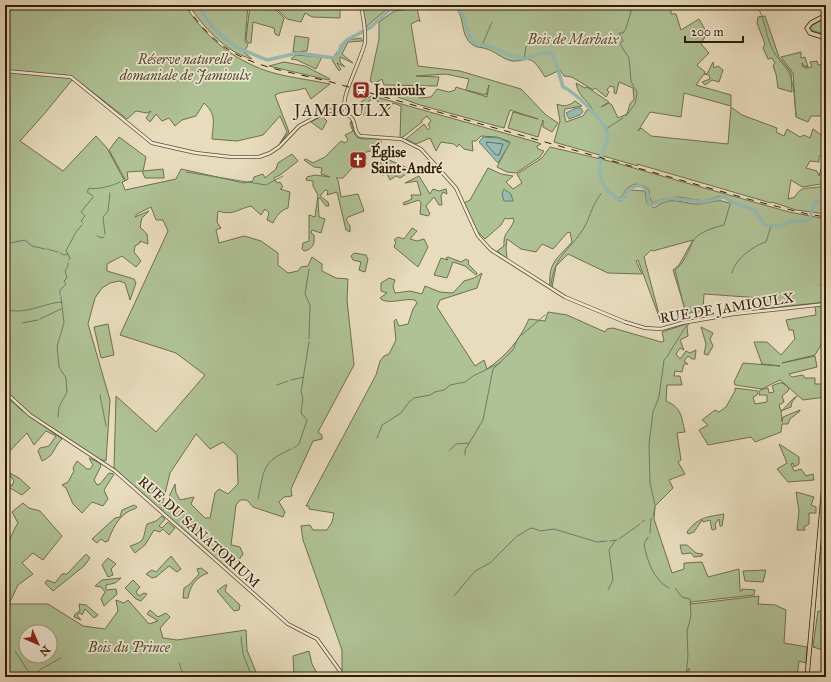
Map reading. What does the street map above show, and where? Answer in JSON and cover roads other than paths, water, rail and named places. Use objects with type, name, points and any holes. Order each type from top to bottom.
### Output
[{"type":"main road","points":[[826,15],[811,23],[807,28],[810,33],[826,38]]},
{"type":"main road","points":[[807,677],[826,462]]},
{"type":"street","points":[[345,112],[343,108],[349,86],[360,59],[365,34],[361,5]]},
{"type":"street","points":[[5,70],[71,77],[152,143],[196,153],[238,158],[259,157],[270,153],[279,147],[299,126],[327,111],[339,110],[343,108]]},
{"type":"street","points":[[339,110],[341,113],[345,112]]},
{"type":"street","name":"RUE DE JAMIOULX","points":[[345,112],[352,118],[356,134],[360,136],[402,139],[422,149],[456,188],[478,236],[491,250],[565,297],[604,314],[645,328],[660,329],[682,323],[734,314],[826,304]]},
{"type":"street","name":"RUE DU SANATORIUM","points":[[5,392],[34,418],[116,472],[272,611],[291,626],[315,637],[340,670],[341,677]]},
{"type":"water","points":[[576,108],[581,108],[583,112],[580,115],[569,119],[566,113]]},
{"type":"water","points":[[483,137],[499,138],[510,143],[498,163],[479,142]]},
{"type":"water","points":[[504,189],[511,194],[513,201],[504,201],[502,194]]},
{"type":"waterway","points":[[200,5],[204,16],[218,33],[236,47],[267,60],[298,53],[334,58],[338,55],[341,46],[347,40],[371,27],[389,10],[400,7],[421,5]]},
{"type":"waterway","points":[[454,5],[462,14],[469,35],[476,44],[489,46],[512,56],[524,59],[543,53],[551,53],[556,63],[563,87],[590,108],[606,130],[608,138],[599,168],[603,184],[617,199],[623,199],[630,189],[637,186],[641,186],[647,191],[649,203],[651,205],[670,198],[703,202],[724,197],[756,212],[764,225],[779,226],[793,221],[806,221],[810,218],[815,202],[826,200]]},
{"type":"waterway","points":[[626,116],[635,104],[637,93],[631,81],[629,58],[620,44],[623,41],[619,33],[623,33],[626,28],[633,5]]},
{"type":"waterway","points":[[756,5],[763,19],[772,49],[790,74],[793,85],[796,115]]},
{"type":"waterway","points":[[482,45],[492,22]]},
{"type":"waterway","points":[[524,59],[526,47],[531,36]]},
{"type":"waterway","points":[[606,129],[623,118]]},
{"type":"waterway","points":[[186,172],[266,185],[283,176]]},
{"type":"waterway","points":[[93,196],[87,192],[89,188],[104,187],[120,182]]},
{"type":"waterway","points":[[105,234],[103,217],[108,211],[110,193]]},
{"type":"waterway","points":[[551,285],[556,266],[565,252],[581,233],[596,201],[601,194]]},
{"type":"waterway","points":[[83,223],[81,221],[85,216],[81,212],[93,197]]},
{"type":"waterway","points":[[687,319],[675,270],[683,261],[694,239],[701,233],[724,225],[731,201]]},
{"type":"waterway","points":[[69,260],[70,258],[66,251],[76,232],[82,225]]},
{"type":"waterway","points":[[732,273],[737,263],[745,254],[766,242],[771,226]]},
{"type":"waterway","points":[[97,236],[102,238],[104,237]]},
{"type":"waterway","points":[[10,243],[25,240],[32,246],[45,249]]},
{"type":"waterway","points":[[47,249],[58,252]]},
{"type":"waterway","points":[[60,253],[64,255],[68,254]]},
{"type":"waterway","points":[[60,295],[60,290],[66,284],[64,281],[67,278],[65,271],[68,263]]},
{"type":"waterway","points":[[309,269],[305,294],[310,305],[309,339]]},
{"type":"waterway","points":[[820,285],[826,286]]},
{"type":"waterway","points":[[58,417],[59,407],[67,392],[66,378],[59,367],[57,346],[64,323],[61,297]]},
{"type":"waterway","points":[[5,309],[19,311],[62,302]]},
{"type":"waterway","points":[[40,319],[61,309]]},
{"type":"waterway","points":[[465,455],[465,450],[483,420],[493,369],[513,350],[518,338],[545,315]]},
{"type":"waterway","points":[[22,323],[38,320]]},
{"type":"waterway","points":[[668,355],[686,326]]},
{"type":"waterway","points":[[294,448],[299,444],[307,420],[301,413],[303,398],[301,392],[309,342]]},
{"type":"waterway","points":[[655,505],[650,483],[649,444],[653,412],[659,397],[664,360],[668,356]]},
{"type":"waterway","points":[[377,438],[382,425],[401,413],[414,398],[430,395],[444,390],[450,385],[465,382],[473,376],[500,363]]},
{"type":"waterway","points":[[291,380],[304,377]]},
{"type":"waterway","points":[[277,385],[288,381]]},
{"type":"waterway","points":[[100,395],[106,426]]},
{"type":"waterway","points":[[449,451],[456,444],[469,443]]},
{"type":"waterway","points":[[258,499],[264,473],[269,463],[274,458],[291,449]]},
{"type":"waterway","points":[[653,516],[655,508]]},
{"type":"waterway","points":[[650,533],[651,518]]},
{"type":"waterway","points":[[619,539],[640,524]]},
{"type":"waterway","points":[[454,596],[475,571],[490,563],[516,537],[529,529],[533,528],[540,531],[554,529],[597,542],[607,541]]},
{"type":"waterway","points":[[648,537],[644,544],[649,563],[655,575],[669,588]]},
{"type":"waterway","points":[[610,541],[617,540]]},
{"type":"waterway","points":[[608,590],[613,580],[609,550],[615,541]]},
{"type":"waterway","points":[[675,588],[682,597],[690,599],[691,616],[687,631],[688,655],[686,677]]},
{"type":"waterway","points":[[241,637],[243,654],[252,677]]},
{"type":"waterway","points":[[15,651],[32,677]]},
{"type":"waterway","points":[[33,677],[41,669],[61,658]]},
{"type":"waterway","points":[[179,663],[184,677]]},
{"type":"railway","points":[[186,5],[201,25],[216,41],[232,52],[267,67],[331,82],[759,202],[807,214],[826,217]]},
{"type":"place","name":"Jamioulx","points":[[361,90]]},
{"type":"place","name":"Église Saint-André","points":[[358,160]]},
{"type":"district","name":"JAMIOULX","points":[[343,110]]},
{"type":"park label","name":"Bois de Marbaix","points":[[573,39]]},
{"type":"park label","name":"Réserve naturelle domaniale de Jamioulx","points":[[185,68]]},
{"type":"park label","name":"Bois du Prince","points":[[129,647]]}]
